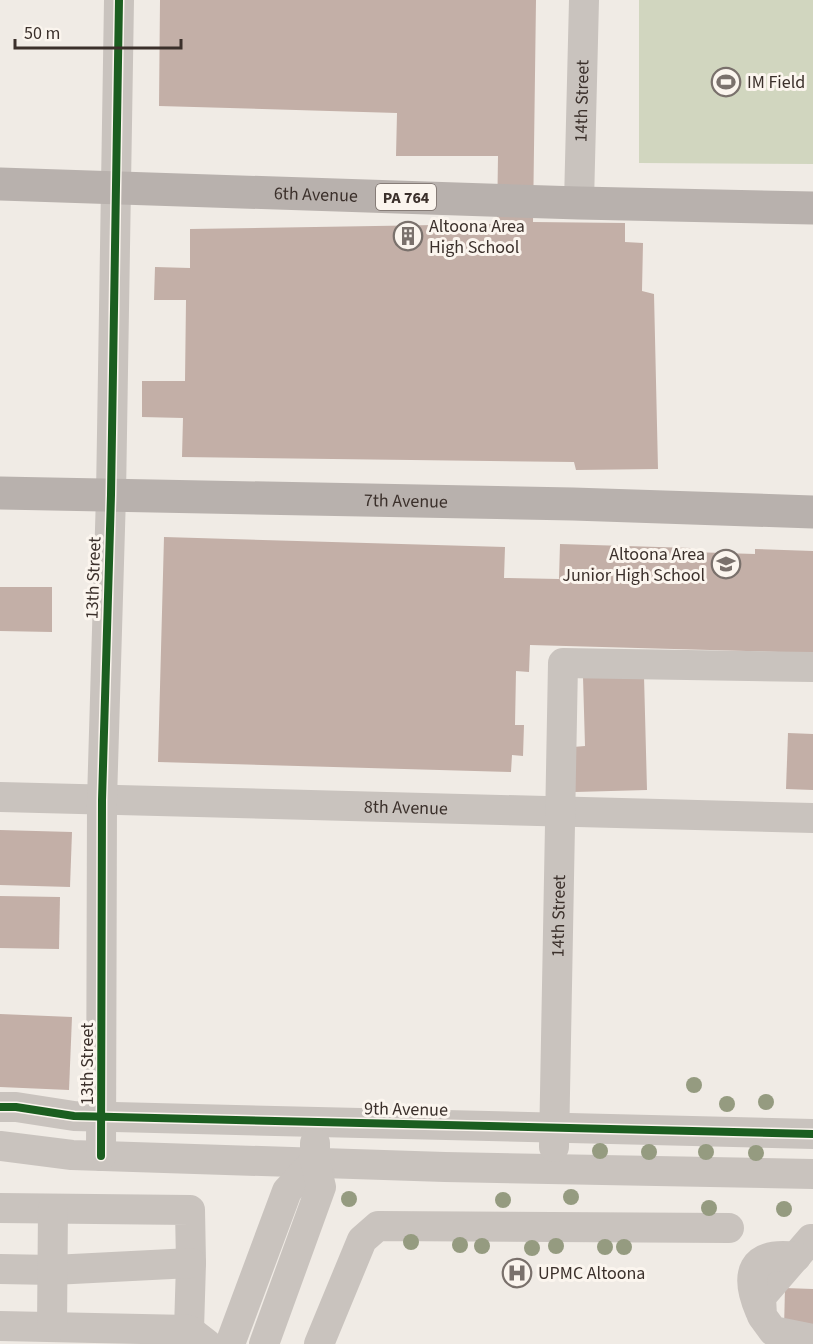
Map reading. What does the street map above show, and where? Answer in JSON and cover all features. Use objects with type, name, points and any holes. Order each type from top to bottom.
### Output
[{"type":"main road","name":"6th Avenue","points":[[0,184],[116,186],[579,203],[813,208]]},
{"type":"main road","name":"7th Avenue","points":[[0,493],[573,504],[813,512]]},
{"type":"street","name":"13th Street","points":[[101,1156],[102,800],[111,495],[119,0]]},
{"type":"street","name":"14th Street","points":[[579,203],[584,0]]},
{"type":"street","name":"14th Street","points":[[554,1168],[563,663],[813,667]]},
{"type":"street","name":"8th Avenue","points":[[0,797],[813,818]]},
{"type":"street","name":"9th Avenue","points":[[0,1107],[16,1107],[74,1116],[813,1134]]},
{"type":"street","points":[[264,1344],[321,1187],[315,1161],[316,1122]]},
{"type":"street","points":[[0,1146],[38,1152],[101,1156],[315,1161],[445,1167],[813,1174]]},
{"type":"street","points":[[230,1344],[287,1191],[315,1161]]},
{"type":"street","points":[[0,1208],[190,1210],[191,1263],[198,1337],[52,1327],[0,1326]]},
{"type":"street","points":[[52,1327],[53,1209]]},
{"type":"street","points":[[319,1344],[362,1240],[378,1226],[729,1228]]},
{"type":"street","points":[[803,1248],[761,1297],[762,1316],[773,1331],[813,1339]]},
{"type":"street","points":[[0,1269],[53,1270],[191,1263]]},
{"type":"green space","name":"IM Field","points":[[639,0],[813,0],[813,164],[639,163]]},
{"type":"building","name":"Altoona Area High School","points":[[160,0],[536,0],[533,222],[625,223],[625,242],[643,243],[642,291],[654,294],[658,469],[576,470],[574,462],[182,457],[183,418],[142,417],[142,381],[185,381],[186,300],[154,300],[155,267],[190,268],[190,229],[497,224],[498,156],[396,156],[397,113],[159,106]]},
{"type":"building","points":[[164,537],[505,547],[504,578],[559,579],[560,544],[691,548],[691,552],[755,554],[755,549],[813,551],[813,653],[530,645],[529,672],[516,671],[515,725],[524,725],[523,756],[512,755],[511,772],[158,762]]},
{"type":"building","points":[[0,587],[52,587],[52,632],[0,631]]},
{"type":"building","points":[[644,676],[647,790],[575,792],[573,747],[585,746],[583,677]]},
{"type":"building","points":[[788,733],[813,734],[813,790],[786,789]]},
{"type":"building","points":[[0,830],[72,832],[70,887],[0,885]]},
{"type":"building","points":[[0,896],[60,897],[59,949],[0,948]]},
{"type":"building","points":[[0,1014],[72,1017],[69,1090],[0,1087]]},
{"type":"building","points":[[785,1288],[813,1289],[813,1330],[784,1329]]},
{"type":"cycle path","points":[[101,1156],[102,800],[111,495],[119,0]]},
{"type":"cycle path","points":[[0,1107],[16,1107],[74,1116],[813,1134]]},
{"type":"place","name":"IM Field","points":[[726,82]]},
{"type":"place","name":"Altoona Area High School","points":[[408,236]]},
{"type":"place","name":"Altoona Area Junior High School","points":[[726,564]]},
{"type":"place","name":"UPMC Altoona","points":[[517,1273]]}]
